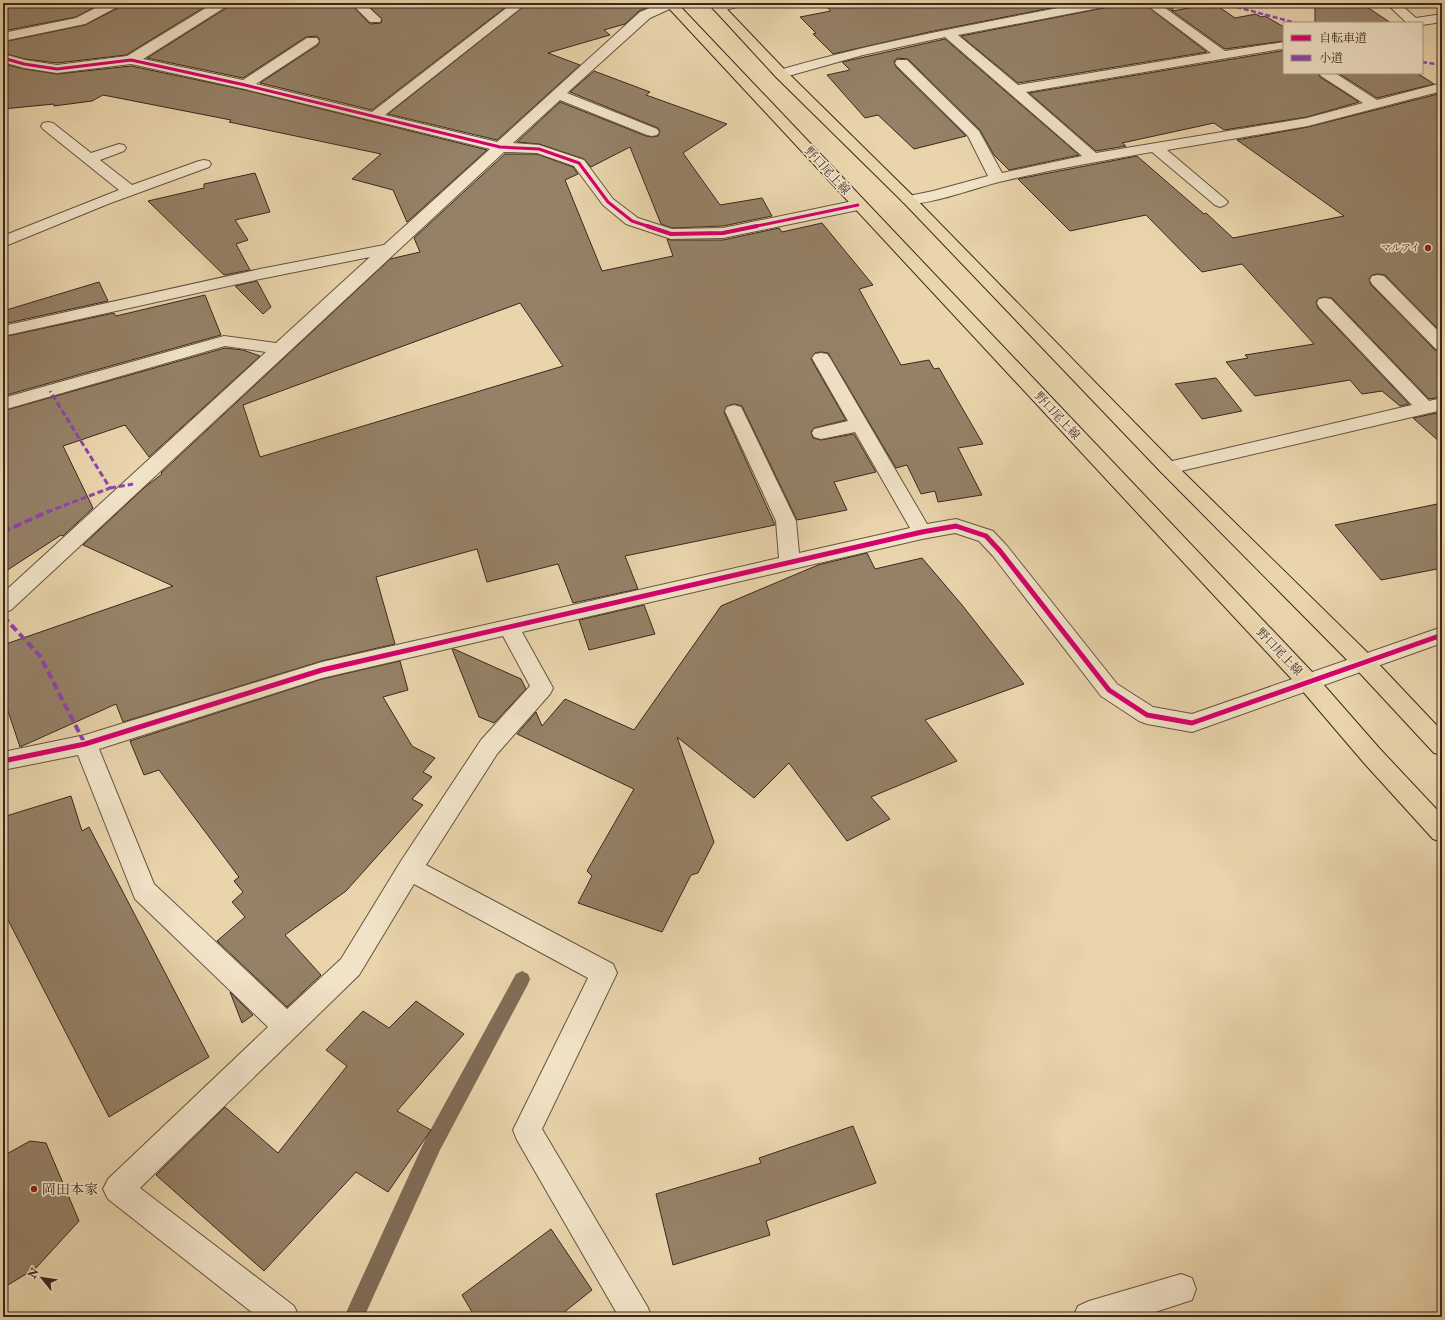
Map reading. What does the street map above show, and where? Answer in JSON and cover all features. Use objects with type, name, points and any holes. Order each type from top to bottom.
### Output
[{"type":"main road","name":"野口尾上線","points":[[670,3],[858,205],[1308,682],[1372,756],[1442,832]]},
{"type":"main road","points":[[716,5],[781,74],[909,200],[1168,468],[1364,664],[1442,746]]},
{"type":"street","points":[[3,37],[80,21],[115,3]]},
{"type":"street","points":[[132,60],[223,3]]},
{"type":"street","points":[[357,3],[375,19]]},
{"type":"street","points":[[375,116],[521,3]]},
{"type":"street","points":[[3,605],[500,147],[646,15],[670,3]]},
{"type":"street","points":[[716,5],[736,3]]},
{"type":"street","points":[[781,74],[825,60],[1061,7],[1104,3]]},
{"type":"street","points":[[1150,3],[1222,55]]},
{"type":"street","points":[[1392,3],[1413,22],[1442,18]]},
{"type":"street","points":[[948,33],[1093,158]]},
{"type":"street","points":[[245,85],[312,41]]},
{"type":"street","points":[[1014,90],[1283,46]]},
{"type":"street","points":[[3,58],[24,64],[57,69],[132,60],[245,85],[500,147],[538,149],[579,163],[608,202],[632,221],[671,234],[723,233],[858,205]]},
{"type":"street","points":[[902,63],[974,134],[997,178]]},
{"type":"street","points":[[1328,74],[1375,105]]},
{"type":"street","points":[[909,200],[935,195],[997,178],[1093,158],[1308,122],[1442,87]]},
{"type":"street","points":[[559,95],[652,132]]},
{"type":"street","points":[[622,120],[634,113]]},
{"type":"street","points":[[48,126],[129,190]]},
{"type":"street","points":[[90,158],[118,148]]},
{"type":"street","points":[[1156,148],[1220,202]]},
{"type":"street","points":[[3,242],[59,217],[129,190],[204,164]]},
{"type":"street","points":[[3,331],[283,269],[389,249]]},
{"type":"street","points":[[1378,280],[1442,345]]},
{"type":"street","points":[[1325,303],[1433,406]]},
{"type":"street","points":[[3,404],[224,341],[280,349]]},
{"type":"street","points":[[821,358],[922,532]]},
{"type":"street","points":[[1168,468],[1433,406]]},
{"type":"street","points":[[734,412],[786,521],[790,562]]},
{"type":"street","points":[[821,433],[859,425]]},
{"type":"street","points":[[3,761],[85,744],[322,670],[922,532],[956,526],[986,536],[1000,551],[1109,690],[1147,716],[1192,723],[1364,664],[1442,635]]},
{"type":"street","points":[[283,1317],[118,1189],[350,967],[410,869],[489,746],[542,688],[509,627]]},
{"type":"street","points":[[85,744],[144,891],[287,1027]]},
{"type":"street","points":[[410,869],[604,973],[528,1130],[636,1317]]},
{"type":"street","points":[[1089,1317],[1181,1289]]},
{"type":"building","points":[[3,3],[102,3],[76,17],[3,31]]},
{"type":"building","points":[[122,3],[211,3],[126,55],[57,63],[25,59],[3,53],[3,42],[85,25],[120,7]]},
{"type":"building","points":[[230,3],[350,3],[370,24],[381,23],[382,19],[366,3],[511,3],[372,110],[260,83],[318,45],[320,40],[317,36],[306,37],[243,78],[147,58],[228,7]]},
{"type":"building","points":[[528,3],[658,3],[639,11],[625,24],[604,30],[610,35],[548,53],[580,65],[497,140],[388,114]]},
{"type":"building","points":[[822,3],[1076,3],[929,32],[833,54],[813,34],[816,33],[800,17],[831,11]]},
{"type":"building","points":[[1111,3],[1143,3],[1207,52],[1018,83],[961,36],[1109,7]]},
{"type":"building","points":[[1161,3],[1172,3],[1173,11],[1209,4],[1214,8],[1219,7],[1235,18],[1256,14],[1261,17],[1265,16],[1283,26],[1283,41],[1225,49]]},
{"type":"building","points":[[1315,3],[1361,3],[1390,22],[1315,22]]},
{"type":"building","points":[[945,39],[1079,155],[1009,170],[994,155],[980,130],[908,59],[897,58],[894,62],[896,67],[966,136],[914,149],[878,115],[865,118],[827,75],[850,70],[842,62]]},
{"type":"building","points":[[1283,51],[1283,74],[1318,74],[1320,77],[1359,102],[1307,117],[1224,130],[1214,123],[1122,143],[1126,146],[1096,151],[1029,93]]},
{"type":"building","points":[[3,64],[57,74],[131,66],[245,90],[487,150],[407,222],[393,190],[352,179],[381,154],[229,122],[231,120],[103,95],[92,101],[54,106],[54,104],[3,109]]},
{"type":"building","points":[[594,71],[650,92],[646,95],[727,124],[683,153],[720,205],[762,198],[772,216],[723,226],[672,228],[661,224],[630,147],[591,167],[584,159],[539,144],[517,142],[560,102],[646,136],[658,136],[660,131],[658,128],[570,92]]},
{"type":"building","points":[[1340,74],[1419,74],[1434,84],[1377,98]]},
{"type":"building","points":[[1442,93],[1442,333],[1385,275],[1372,275],[1369,279],[1371,285],[1435,350],[1442,351],[1442,397],[1429,399],[1332,298],[1319,298],[1316,302],[1318,308],[1409,404],[1400,406],[1382,391],[1362,394],[1350,380],[1255,396],[1226,362],[1248,358],[1245,355],[1314,344],[1242,264],[1202,272],[1146,215],[1070,231],[1018,179],[1137,156],[1204,214],[1206,213],[1233,238],[1344,216],[1237,140],[1308,127]]},
{"type":"building","points":[[505,154],[537,154],[573,167],[578,174],[565,180],[602,271],[673,256],[667,239],[723,240],[779,228],[782,232],[822,223],[873,285],[859,289],[901,365],[929,360],[934,369],[939,368],[983,444],[958,448],[982,495],[938,502],[935,491],[921,494],[907,465],[896,468],[828,353],[815,353],[811,359],[846,420],[814,428],[811,432],[813,438],[821,440],[854,434],[876,472],[834,482],[847,510],[797,520],[742,406],[734,404],[727,406],[724,412],[775,525],[625,556],[638,589],[573,603],[558,564],[487,582],[477,549],[376,577],[395,644],[322,661],[123,722],[116,704],[20,747],[3,696],[3,645],[173,586],[83,545],[145,487],[162,474],[161,473],[390,259],[420,252],[414,238]],"holes":[[[520,303],[563,366],[260,457],[243,405]]]},
{"type":"building","points":[[255,173],[270,212],[235,220],[248,240],[236,244],[250,270],[224,275],[148,201],[204,188],[204,184]]},
{"type":"building","points":[[257,281],[271,307],[263,314],[235,286]]},
{"type":"building","points":[[99,282],[108,301],[3,324],[3,311]]},
{"type":"building","points":[[205,295],[221,335],[3,396],[3,337],[114,313],[116,316]]},
{"type":"building","points":[[225,348],[243,350],[260,356],[149,457],[125,425],[63,446],[93,508],[63,536],[61,535],[3,573],[3,411]]},
{"type":"building","points":[[1216,378],[1242,411],[1202,419],[1175,384]]},
{"type":"building","points":[[1442,412],[1442,444],[1413,418]]},
{"type":"building","points":[[1442,503],[1442,568],[1381,580],[1335,525]]},
{"type":"building","points":[[867,553],[875,569],[922,558],[962,605],[1024,684],[925,720],[957,761],[871,797],[890,819],[847,841],[789,763],[754,798],[677,737],[714,842],[698,873],[691,875],[662,932],[578,903],[592,876],[587,871],[634,789],[517,734],[536,712],[542,726],[565,699],[634,730],[721,606],[818,565]]},
{"type":"building","points":[[644,605],[655,634],[589,650],[579,620]]},
{"type":"building","points":[[452,649],[521,679],[526,689],[494,723],[479,717]]},
{"type":"building","points":[[400,661],[408,690],[383,697],[412,746],[435,758],[423,772],[432,777],[412,799],[423,805],[346,891],[285,935],[321,975],[287,1007],[217,941],[245,917],[232,902],[243,892],[234,881],[239,877],[159,770],[144,775],[130,741],[322,679]]},
{"type":"building","points":[[71,796],[82,831],[89,827],[209,1057],[109,1117],[3,910],[3,817]]},
{"type":"building","points":[[230,992],[253,1015],[242,1023]]},
{"type":"building","points":[[416,1001],[464,1034],[397,1111],[431,1130],[388,1192],[356,1172],[264,1271],[156,1175],[225,1107],[278,1153],[347,1066],[326,1050],[363,1011],[389,1028]]},
{"type":"building","points":[[853,1126],[876,1183],[766,1221],[770,1235],[673,1265],[656,1194],[761,1163],[759,1158]]},
{"type":"building","name":"岡田本家","points":[[30,1141],[46,1143],[79,1221],[36,1268],[3,1288],[3,1156]]},
{"type":"building","points":[[551,1229],[592,1290],[558,1317],[475,1317],[462,1295]]},
{"type":"waterway","points":[[354,1317],[433,1144],[522,979]]},
{"type":"marked path","points":[[1222,3],[1292,22]]},
{"type":"marked path","points":[[1423,62],[1442,65]]},
{"type":"marked path","points":[[3,532],[41,514],[110,488],[50,391]]},
{"type":"marked path","points":[[110,488],[133,484]]},
{"type":"marked path","points":[[3,616],[40,656],[85,744]]},
{"type":"cycle path","points":[[3,58],[24,64],[57,69],[131,60],[245,85],[500,147],[539,149],[579,163],[608,202],[632,221],[671,234],[723,233],[858,205]]},
{"type":"cycle path","points":[[3,761],[85,744],[322,670],[922,532],[956,526],[986,536],[1000,551],[1109,690],[1147,715],[1192,723],[1442,635]]},
{"type":"place","name":"マルアイ","points":[[1428,248]]},
{"type":"place","name":"岡田本家","points":[[34,1189]]}]
